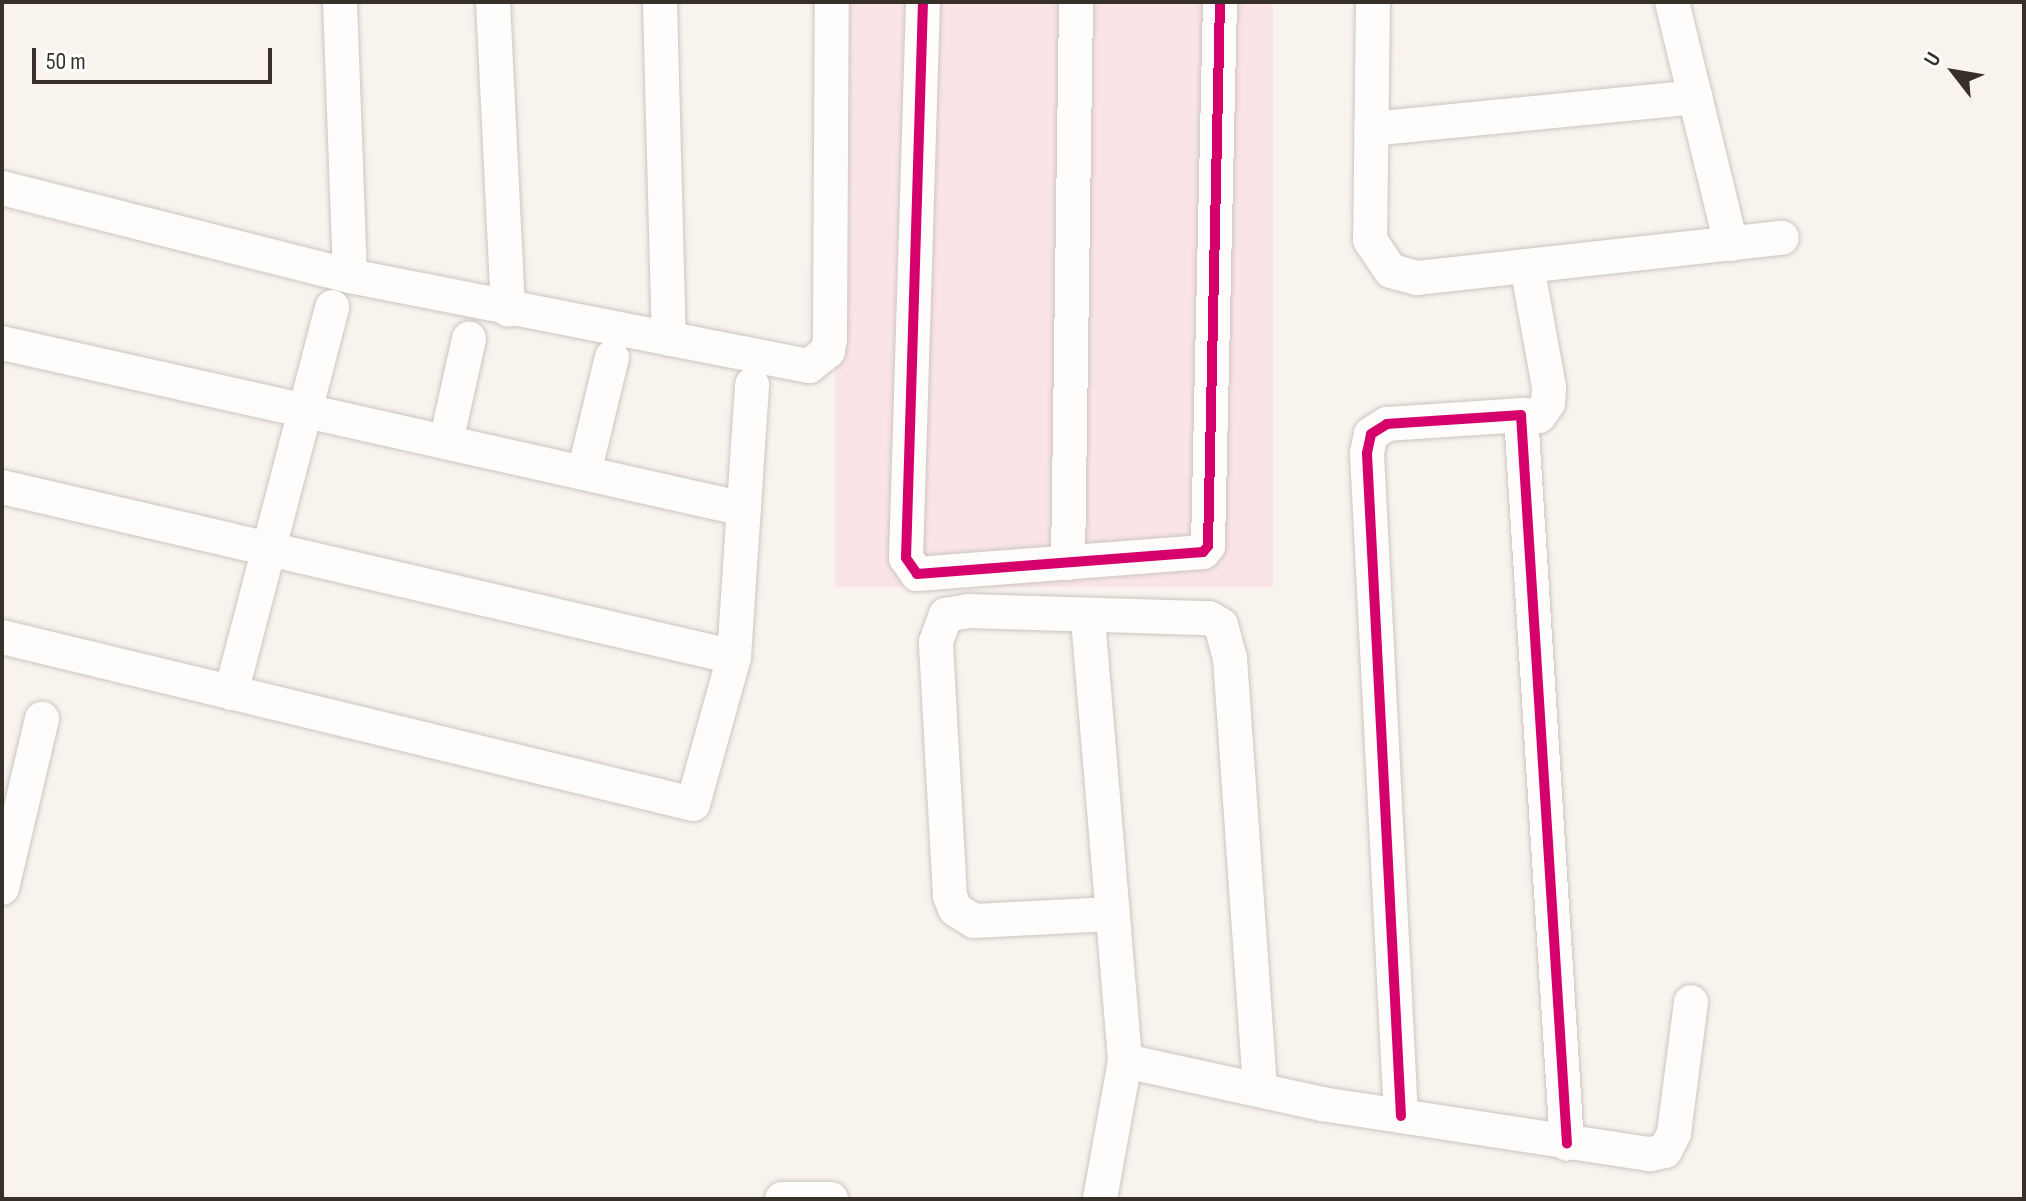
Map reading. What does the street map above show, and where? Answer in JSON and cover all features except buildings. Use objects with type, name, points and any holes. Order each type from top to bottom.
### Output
[{"type":"street","points":[[340,2],[350,276]]},
{"type":"street","points":[[493,2],[508,310]]},
{"type":"street","points":[[660,2],[669,339]]},
{"type":"street","points":[[2,188],[350,276],[508,310],[809,366],[828,351],[832,2]]},
{"type":"street","points":[[923,2],[906,558],[917,574],[1203,552],[1208,546],[1220,2]]},
{"type":"street","points":[[1068,563],[1076,2]]},
{"type":"street","points":[[1373,2],[1370,240],[1391,271],[1417,278],[1782,238]]},
{"type":"street","points":[[1672,2],[1731,244]]},
{"type":"street","points":[[1371,129],[1695,97]]},
{"type":"street","points":[[1401,1116],[1367,453],[1371,434],[1387,424],[1539,416],[1548,403],[1549,387],[1527,266]]},
{"type":"street","points":[[231,693],[332,307]]},
{"type":"street","points":[[446,442],[469,339]]},
{"type":"street","points":[[2,343],[744,509]]},
{"type":"street","points":[[584,473],[612,357]]},
{"type":"street","points":[[2,637],[693,804],[734,657],[752,385]]},
{"type":"street","points":[[1521,415],[1567,1144]]},
{"type":"street","points":[[2,487],[734,657]]},
{"type":"street","points":[[1111,914],[974,921],[955,909],[950,896],[938,627],[946,615],[968,611],[1088,619],[1209,618],[1221,625],[1228,641],[1260,1089]]},
{"type":"street","points":[[1088,619],[1125,1061],[1100,1199]]},
{"type":"street","points":[[2,888],[42,719]]},
{"type":"street","points":[[1125,1061],[1401,1116],[1567,1144],[1650,1154],[1665,1151],[1674,1133],[1691,1002]]},
{"type":"street","points":[[782,1199],[831,1199]]},
{"type":"shaded area","points":[[835,2],[1273,2],[1273,587],[835,587]]},
{"type":"cycle path","points":[[923,2],[906,558],[917,574],[1203,552],[1208,546],[1220,2]]},
{"type":"cycle path","points":[[1401,1116],[1367,453],[1371,434],[1387,424],[1521,415],[1567,1144]]}]
